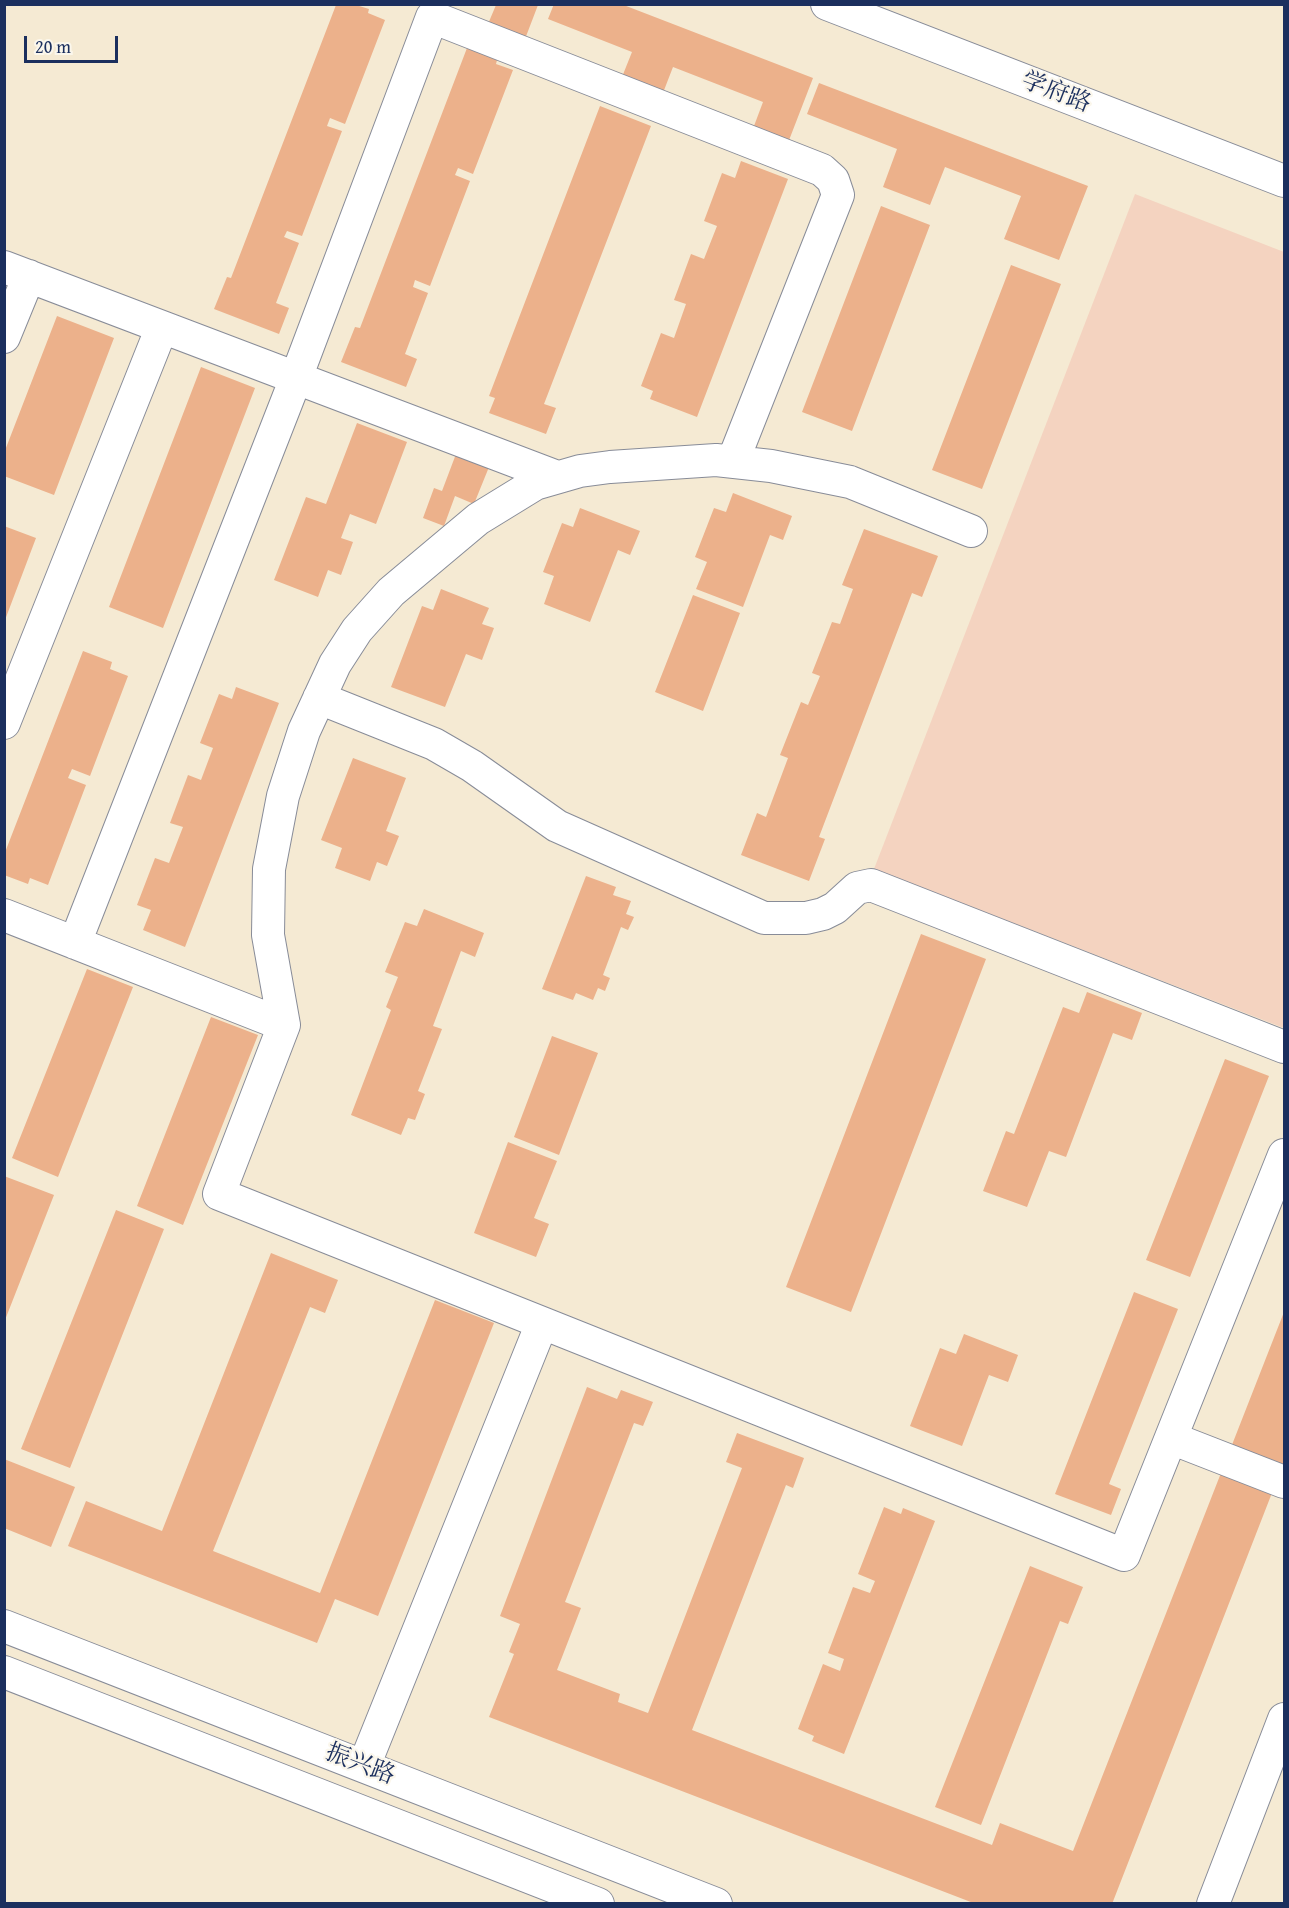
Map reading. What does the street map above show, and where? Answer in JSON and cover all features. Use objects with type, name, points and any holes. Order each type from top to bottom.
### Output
[{"type":"street","name":"学府路","points":[[827,4],[1284,181]]},
{"type":"street","points":[[75,943],[296,378],[432,17],[822,170],[833,180],[838,195],[734,461]]},
{"type":"street","points":[[4,337],[17,271],[558,477]]},
{"type":"street","points":[[4,723],[162,327]]},
{"type":"street","points":[[971,531],[850,482],[734,461],[716,460],[610,467],[535,484],[478,519],[391,592],[357,630],[335,664],[304,731],[283,796],[269,869],[268,934],[284,1025],[219,1194],[1124,1556],[1284,1155]]},
{"type":"street","points":[[319,698],[434,744],[472,766],[557,825],[764,918],[806,918],[823,914],[835,908],[857,888],[871,885],[1284,1047]]},
{"type":"street","points":[[4,915],[284,1025]]},
{"type":"street","points":[[364,1766],[542,1323]]},
{"type":"street","points":[[1171,1438],[1284,1482]]},
{"type":"street","name":"振兴路","points":[[4,1626],[716,1904]]},
{"type":"street","name":"振兴路","points":[[4,1672],[598,1904]]},
{"type":"street","points":[[1213,1904],[1284,1719]]},
{"type":"shaded area","points":[[1135,194],[1284,252],[1284,1028],[874,869]]},
{"type":"building","points":[[554,4],[621,4],[813,78],[786,148],[751,134],[763,102],[673,67],[661,98],[620,82],[632,52],[548,19]]},
{"type":"building","points":[[336,5],[356,5],[369,9],[368,13],[385,20],[345,124],[330,118],[327,126],[342,131],[302,236],[287,231],[284,237],[299,243],[276,303],[289,308],[279,334],[214,309],[227,277],[231,278]]},
{"type":"building","points":[[496,5],[538,5],[525,39],[488,24]]},
{"type":"building","points":[[467,48],[497,60],[496,64],[513,70],[473,174],[458,168],[455,175],[470,181],[430,286],[415,280],[413,287],[428,293],[405,354],[417,359],[406,387],[341,362],[355,327],[360,328]]},
{"type":"building","points":[[819,83],[1088,186],[1059,260],[1004,239],[1021,196],[945,167],[930,205],[883,187],[897,149],[807,114]]},
{"type":"building","points":[[600,106],[651,126],[544,404],[556,408],[546,434],[489,413],[495,398],[489,396]]},
{"type":"building","points":[[741,161],[788,179],[697,417],[650,399],[653,391],[641,386],[661,333],[674,338],[686,304],[674,300],[691,254],[704,259],[717,226],[704,221],[722,173],[735,178]]},
{"type":"building","points":[[881,206],[930,225],[852,431],[802,412]]},
{"type":"building","points":[[1011,265],[1061,284],[982,489],[932,470]]},
{"type":"building","points":[[57,316],[114,338],[54,495],[4,476],[4,453]]},
{"type":"building","points":[[201,367],[255,388],[163,628],[109,607]]},
{"type":"building","points":[[357,423],[407,442],[376,524],[350,514],[341,538],[353,542],[341,575],[328,570],[318,597],[274,580],[306,497],[326,504]]},
{"type":"building","points":[[456,454],[489,467],[474,504],[455,496],[444,526],[423,518],[434,488],[442,491]]},
{"type":"building","points":[[733,493],[792,516],[783,540],[770,535],[743,607],[696,589],[707,562],[695,557],[714,508],[726,512]]},
{"type":"building","points":[[580,508],[640,531],[630,555],[618,550],[590,622],[544,604],[554,576],[543,572],[562,523],[573,527]]},
{"type":"building","points":[[4,526],[36,538],[5,620],[4,620]]},
{"type":"building","points":[[864,529],[938,556],[922,597],[912,593],[819,837],[825,839],[809,881],[741,855],[757,813],[766,817],[788,758],[780,755],[801,702],[808,705],[820,676],[812,673],[832,622],[840,624],[853,589],[842,585]]},
{"type":"building","points":[[441,589],[489,608],[482,624],[494,628],[482,660],[466,654],[445,707],[391,687],[422,606],[433,610]]},
{"type":"building","points":[[693,595],[740,613],[703,711],[655,692]]},
{"type":"building","points":[[83,651],[112,662],[110,669],[128,676],[90,776],[72,769],[68,778],[86,785],[48,885],[30,878],[28,884],[4,875],[4,855]]},
{"type":"building","points":[[236,687],[279,703],[185,947],[143,930],[151,910],[137,905],[155,858],[169,863],[183,827],[170,823],[188,775],[201,780],[213,748],[200,743],[219,694],[232,699]]},
{"type":"building","points":[[353,758],[406,778],[386,831],[399,836],[387,866],[377,862],[370,881],[335,868],[342,848],[321,840]]},
{"type":"building","points":[[586,876],[616,887],[613,895],[631,901],[626,914],[634,917],[628,930],[621,927],[603,975],[610,978],[605,991],[598,988],[593,1000],[576,993],[573,1000],[542,989]]},
{"type":"building","points":[[424,909],[484,933],[475,957],[461,951],[433,1026],[442,1029],[418,1091],[425,1094],[415,1120],[408,1118],[401,1135],[351,1115],[391,1010],[386,1007],[398,977],[385,972],[405,922],[417,926]]},
{"type":"building","points":[[921,934],[986,959],[851,1312],[786,1287]]},
{"type":"building","points":[[87,969],[133,987],[58,1177],[12,1158]]},
{"type":"building","points":[[1087,992],[1142,1013],[1132,1040],[1113,1033],[1066,1157],[1049,1151],[1027,1207],[983,1191],[1006,1131],[1014,1134],[1063,1007],[1079,1013]]},
{"type":"building","points":[[211,1017],[258,1035],[183,1225],[137,1206]]},
{"type":"building","points":[[552,1036],[598,1053],[559,1155],[514,1137]]},
{"type":"building","points":[[1225,1059],[1269,1076],[1190,1277],[1146,1260]]},
{"type":"building","points":[[508,1142],[557,1161],[534,1218],[549,1224],[536,1257],[474,1233]]},
{"type":"building","points":[[4,1176],[54,1195],[5,1320],[4,1320]]},
{"type":"building","points":[[116,1210],[164,1229],[70,1468],[21,1449]]},
{"type":"building","points":[[271,1253],[338,1280],[325,1313],[310,1307],[213,1551],[320,1593],[435,1300],[494,1323],[378,1616],[335,1599],[317,1643],[68,1546],[86,1501],[162,1531]]},
{"type":"building","points":[[1134,1292],[1178,1309],[1109,1484],[1121,1489],[1111,1515],[1055,1494]]},
{"type":"building","points":[[1284,1312],[1284,1462],[1112,1904],[976,1904],[489,1717],[514,1654],[509,1652],[520,1624],[500,1616],[587,1387],[617,1399],[621,1390],[653,1402],[643,1426],[634,1423],[565,1602],[581,1608],[557,1670],[620,1694],[618,1702],[648,1713],[742,1468],[726,1462],[737,1433],[804,1458],[793,1488],[786,1485],[692,1730],[992,1845],[1000,1823],[1073,1851]]},
{"type":"building","points":[[964,1334],[1018,1355],[1008,1382],[989,1375],[962,1446],[910,1426],[940,1348],[956,1354]]},
{"type":"building","points":[[4,1459],[75,1487],[51,1547],[4,1528]]},
{"type":"building","points":[[884,1507],[901,1514],[903,1508],[935,1521],[844,1754],[812,1741],[814,1736],[798,1729],[823,1664],[840,1671],[844,1659],[828,1653],[853,1587],[870,1593],[875,1581],[858,1574]]},
{"type":"building","points":[[1030,1566],[1083,1587],[1068,1624],[1060,1621],[981,1825],[935,1807]]}]
